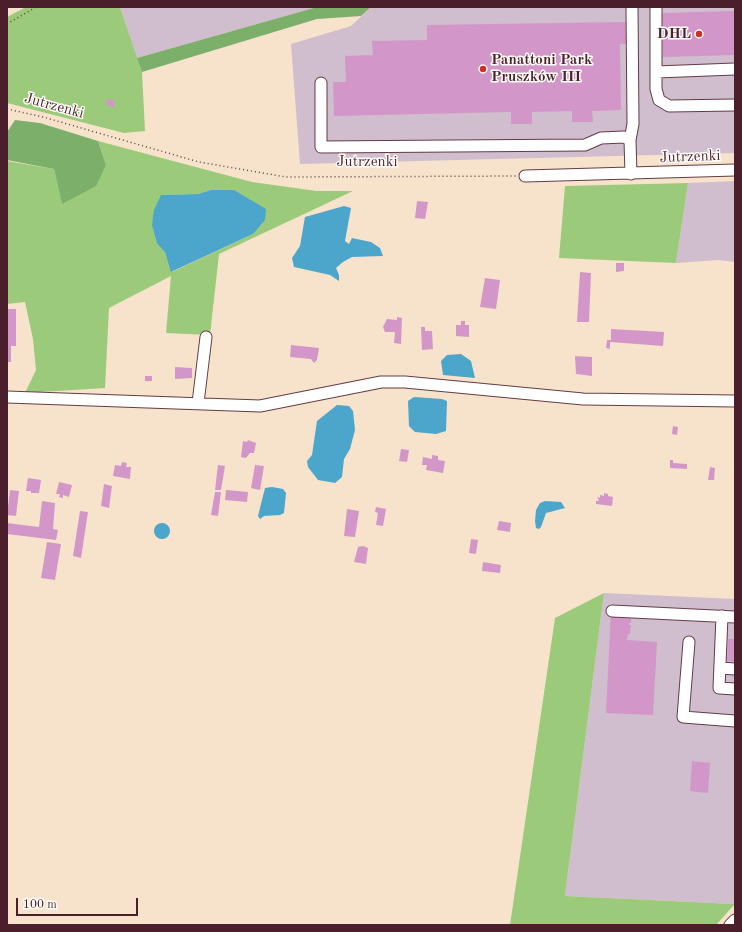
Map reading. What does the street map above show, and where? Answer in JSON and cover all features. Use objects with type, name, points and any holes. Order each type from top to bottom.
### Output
[{"type":"street","points":[[631,174],[630,140],[634,124],[632,7]]},
{"type":"street","points":[[656,7],[656,89],[659,100],[669,106],[735,105]]},
{"type":"street","points":[[656,72],[735,69]]},
{"type":"street","points":[[321,83],[321,147],[585,144],[601,138],[624,137],[630,140]]},
{"type":"street","name":"Jutrzenki","points":[[525,176],[735,170]]},
{"type":"street","points":[[198,403],[206,337]]},
{"type":"street","points":[[7,396],[260,406],[381,382],[405,382],[583,399],[735,401]]},
{"type":"street","points":[[612,611],[735,617]]},
{"type":"street","points":[[722,616],[719,688],[735,689]]},
{"type":"street","points":[[689,642],[683,717],[735,721]]},
{"type":"street","points":[[720,668],[735,669]]},
{"type":"street","points":[[730,925],[735,920]]},
{"type":"path","points":[[7,24],[36,7]]},
{"type":"path","name":"Jutrzenki","points":[[7,109],[42,117],[199,162],[286,177],[525,176]]},
{"type":"shaded area","points":[[120,7],[317,7],[137,58]]},
{"type":"shaded area","points":[[371,7],[735,7],[735,153],[300,164],[291,44],[351,26]]},
{"type":"shaded area","points":[[735,181],[735,262],[718,260],[676,263],[688,183]]},
{"type":"shaded area","points":[[604,593],[735,599],[735,904],[565,896]]},
{"type":"green space","points":[[26,7],[120,7],[142,72],[145,131],[124,133],[7,103],[7,17]]},
{"type":"green space","points":[[317,7],[371,7],[361,16],[317,19],[142,72],[137,58]]},
{"type":"green space","points":[[15,120],[40,123],[98,141],[106,165],[96,186],[62,204],[54,169],[7,160],[7,132]]},
{"type":"green space","points":[[98,141],[252,182],[317,191],[353,191],[219,254],[210,335],[166,333],[171,276],[109,308],[105,388],[25,393],[36,370],[33,339],[25,302],[7,304],[7,161],[54,169],[62,203],[106,165]],"holes":[[[211,190],[234,190],[253,234],[172,272],[165,252],[161,195],[198,194]]]},
{"type":"green space","points":[[688,183],[676,263],[559,258],[565,186]]},
{"type":"green space","points":[[604,593],[565,896],[735,904],[716,925],[510,925],[555,618]]},
{"type":"water","points":[[211,190],[234,190],[266,209],[265,220],[253,234],[171,272],[165,252],[157,243],[152,225],[154,210],[161,195],[198,194]]},
{"type":"water","points":[[344,206],[351,208],[345,241],[349,244],[352,238],[371,242],[380,248],[383,256],[352,257],[343,262],[336,268],[339,275],[339,281],[330,275],[294,267],[292,258],[300,246],[305,217]]},
{"type":"water","points":[[461,354],[471,361],[475,378],[443,375],[441,361],[447,355]]},
{"type":"water","points":[[414,397],[442,399],[447,401],[446,431],[436,434],[415,432],[409,426],[408,401]]},
{"type":"water","points":[[337,405],[349,406],[353,411],[355,430],[350,449],[344,459],[342,477],[335,483],[318,480],[308,467],[307,461],[312,455],[317,421]]},
{"type":"water","points":[[272,487],[283,489],[286,493],[284,513],[280,515],[264,516],[260,519],[258,516],[265,488]]},
{"type":"water","points":[[545,501],[561,502],[565,508],[546,513],[539,529],[536,528],[536,510],[540,503]]},
{"type":"water","points":[[162,523],[168,525],[170,531],[168,537],[162,539],[156,537],[154,531],[156,525]]},
{"type":"building","name":"DHL","points":[[735,11],[735,55],[663,57],[662,13]]},
{"type":"building","name":"Panattoni Park Pruszków III","points":[[627,22],[627,44],[620,44],[621,110],[592,111],[593,122],[572,122],[572,111],[532,112],[532,124],[511,124],[511,112],[334,116],[333,82],[346,82],[345,56],[373,55],[372,41],[427,40],[427,25]]},
{"type":"building","points":[[107,99],[115,100],[114,108],[107,105]]},
{"type":"building","points":[[417,201],[428,202],[425,219],[415,218]]},
{"type":"building","points":[[616,263],[624,263],[624,271],[616,272]]},
{"type":"building","points":[[580,272],[591,273],[589,322],[577,322]]},
{"type":"building","points":[[485,278],[500,280],[496,309],[480,307]]},
{"type":"building","points":[[7,309],[16,309],[16,346],[11,346],[11,362],[7,362]]},
{"type":"building","points":[[397,317],[402,318],[401,344],[394,343],[395,332],[385,332],[383,327],[387,319],[397,320]]},
{"type":"building","points":[[461,321],[465,321],[465,325],[469,325],[469,337],[456,336],[456,325],[461,325]]},
{"type":"building","points":[[421,327],[425,327],[425,331],[432,331],[433,349],[422,350]]},
{"type":"building","points":[[611,329],[664,332],[663,346],[610,342],[610,349],[606,348],[607,340],[611,340]]},
{"type":"building","points":[[291,345],[319,348],[317,360],[314,363],[311,359],[290,357]]},
{"type":"building","points":[[575,356],[592,357],[592,376],[576,374]]},
{"type":"building","points":[[175,367],[192,368],[192,378],[175,379]]},
{"type":"building","points":[[145,376],[152,376],[152,381],[145,381]]},
{"type":"building","points":[[673,426],[678,427],[677,435],[672,434]]},
{"type":"building","points":[[248,440],[256,443],[254,453],[250,453],[246,458],[241,457],[243,441],[247,442]]},
{"type":"building","points":[[401,449],[409,450],[407,462],[399,461]]},
{"type":"building","points":[[432,455],[438,456],[438,460],[445,461],[443,473],[426,470],[427,465],[422,465],[423,457],[432,459]]},
{"type":"building","points":[[670,460],[673,460],[673,463],[687,464],[687,469],[670,468]]},
{"type":"building","points":[[122,462],[127,463],[126,467],[131,467],[130,479],[113,476],[115,465],[121,466]]},
{"type":"building","points":[[218,465],[225,466],[221,490],[215,490]]},
{"type":"building","points":[[255,465],[264,466],[260,490],[251,488]]},
{"type":"building","points":[[710,467],[715,468],[714,480],[708,480]]},
{"type":"building","points":[[28,478],[41,480],[39,493],[31,493],[31,491],[26,491]]},
{"type":"building","points":[[59,482],[72,485],[69,497],[63,495],[63,498],[59,497],[60,494],[56,494]]},
{"type":"building","points":[[104,484],[112,486],[109,508],[101,506]]},
{"type":"building","points":[[10,490],[19,491],[16,516],[7,515]]},
{"type":"building","points":[[226,490],[248,492],[247,502],[225,500]]},
{"type":"building","points":[[215,492],[221,492],[218,516],[211,515]]},
{"type":"building","points":[[604,493],[613,497],[612,506],[596,504],[596,501],[599,501],[597,497],[600,498],[600,495],[604,496]]},
{"type":"building","points":[[42,501],[55,503],[53,529],[58,530],[56,540],[7,534],[7,523],[39,527]]},
{"type":"building","points":[[376,507],[386,509],[383,526],[376,525],[378,513],[375,512]]},
{"type":"building","points":[[347,509],[359,511],[355,537],[344,536]]},
{"type":"building","points":[[80,511],[88,512],[81,558],[73,556]]},
{"type":"building","points":[[499,521],[511,523],[510,532],[497,530]]},
{"type":"building","points":[[471,539],[478,540],[476,554],[469,553]]},
{"type":"building","points":[[47,542],[61,544],[55,580],[41,578]]},
{"type":"building","points":[[363,546],[368,548],[366,564],[354,562],[358,547]]},
{"type":"building","points":[[483,562],[501,565],[500,573],[482,571]]},
{"type":"building","points":[[611,611],[631,612],[631,623],[629,623],[629,625],[631,625],[630,634],[628,634],[627,640],[657,642],[653,715],[606,713]]},
{"type":"building","points":[[728,639],[735,639],[735,662],[727,661]]},
{"type":"building","points":[[692,761],[710,763],[708,793],[690,791]]},
{"type":"place","name":"DHL","points":[[699,34]]},
{"type":"place","name":"Panattoni Park Pruszków III","points":[[483,69]]}]
